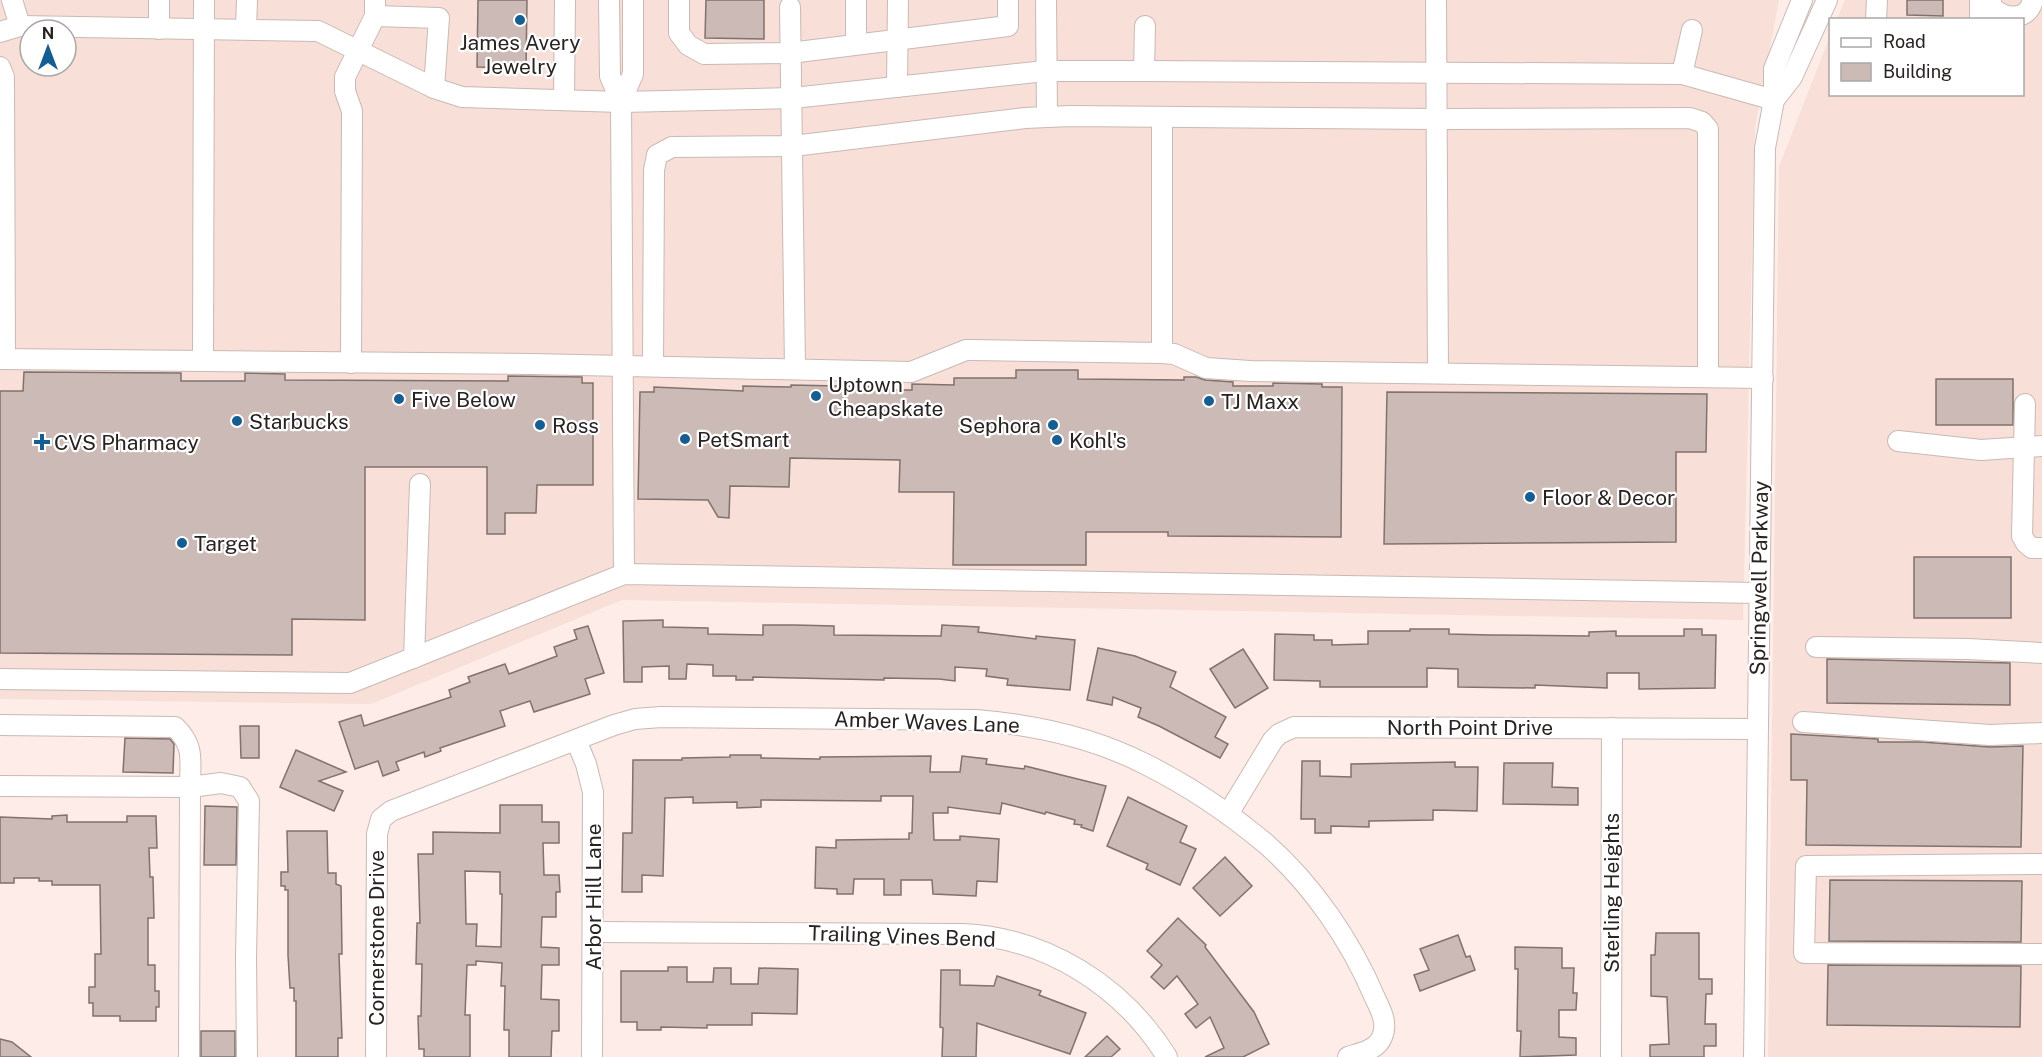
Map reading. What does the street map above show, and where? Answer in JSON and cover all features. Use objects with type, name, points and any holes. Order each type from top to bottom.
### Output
[{"type":"street","points":[[12,0],[18,20]]},
{"type":"street","points":[[159,0],[159,29]]},
{"type":"street","points":[[203,361],[204,0]]},
{"type":"street","points":[[246,29],[247,0]]},
{"type":"street","points":[[564,100],[565,0]]},
{"type":"street","points":[[609,0],[610,76],[621,102],[624,574]]},
{"type":"street","points":[[621,102],[633,74],[633,0]]},
{"type":"street","points":[[679,0],[679,33],[688,45],[704,54],[790,52],[1008,26],[1008,0]]},
{"type":"street","points":[[856,0],[856,44]]},
{"type":"street","points":[[897,87],[898,0]]},
{"type":"street","points":[[1046,0],[1047,117]]},
{"type":"street","points":[[1437,0],[1438,373]]},
{"type":"street","name":"Springwell Parkway","points":[[1754,1057],[1765,148],[1774,100],[1774,69],[1802,0]]},
{"type":"street","name":"Springwell Parkway","points":[[1774,100],[1792,77],[1827,0]]},
{"type":"street","points":[[1876,18],[1877,0]]},
{"type":"street","points":[[1980,0],[1980,18]]},
{"type":"street","points":[[1990,0],[1990,6],[1996,12],[2013,17],[2021,16],[2029,10],[2033,0]]},
{"type":"street","points":[[790,7],[795,369]]},
{"type":"street","points":[[351,363],[352,111],[345,91],[345,77],[375,8],[439,18],[434,88]]},
{"type":"street","points":[[1144,71],[1145,26]]},
{"type":"street","points":[[0,32],[18,27]]},
{"type":"street","points":[[78,27],[318,31],[434,88],[462,97],[621,102],[793,99],[1045,71],[1144,71],[1682,74],[1774,100]]},
{"type":"street","points":[[1682,74],[1692,30]]},
{"type":"street","points":[[0,67],[4,77],[3,359],[623,365],[911,372],[966,350],[1162,353],[1174,354],[1206,368],[1250,371],[1763,378]]},
{"type":"street","points":[[653,366],[654,170],[657,155],[672,147],[793,146],[1047,117],[1690,118],[1702,122],[1708,129],[1708,377]]},
{"type":"street","points":[[1162,117],[1162,353]]},
{"type":"street","points":[[2025,404],[2033,447],[2033,479],[2022,536],[2032,548],[2042,548]]},
{"type":"street","points":[[1898,441],[1981,450],[2033,447]]},
{"type":"street","points":[[414,658],[420,484]]},
{"type":"street","points":[[0,679],[350,683],[624,574],[1759,593]]},
{"type":"street","points":[[1816,647],[1968,649],[2042,653]]},
{"type":"street","name":"Amber Waves Lane","points":[[381,819],[391,811],[625,722],[661,717],[976,720],[1046,728],[1080,737],[1113,750],[1146,764],[1180,783],[1228,814],[1265,843],[1289,867],[1315,897],[1342,935],[1366,976],[1384,1018],[1382,1037],[1372,1049],[1348,1057]]},
{"type":"street","points":[[1803,722],[1990,735],[2042,733]]},
{"type":"street","points":[[0,724],[175,727],[185,736],[190,750],[189,1057]]},
{"type":"street","name":"North Point Drive","points":[[1228,814],[1273,740],[1294,727],[1757,729]]},
{"type":"street","name":"Sterling Heights","points":[[1611,1057],[1612,728]]},
{"type":"street","name":"Arbor Hill Lane","points":[[576,740],[586,764],[593,792],[592,1057]]},
{"type":"street","points":[[0,786],[190,787],[221,783],[240,787],[249,801],[247,1057]]},
{"type":"street","name":"Cornerstone Drive","points":[[376,1057],[377,834],[381,819]]},
{"type":"street","points":[[2042,864],[1806,866],[1804,953],[2042,954]]},
{"type":"street","name":"Trailing Vines Bend","points":[[593,932],[963,934],[1002,938],[1048,953],[1091,977],[1128,1007],[1145,1025],[1167,1057]]},
{"type":"shaded area","points":[[0,0],[1779,0],[1755,127],[1743,620],[622,600],[371,704],[0,699]]},
{"type":"shaded area","points":[[1845,0],[2042,0],[2042,1057],[1768,1057],[1779,167],[1829,39],[1829,96],[2024,96],[2024,18],[1837,18]]},
{"type":"building","points":[[478,0],[527,0],[526,68],[477,67]]},
{"type":"building","points":[[706,0],[764,0],[764,39],[705,38]]},
{"type":"building","points":[[1907,0],[1943,0],[1943,16],[1907,15]]},
{"type":"building","points":[[1016,370],[1078,370],[1078,379],[1184,380],[1184,377],[1196,377],[1233,382],[1233,386],[1273,386],[1273,383],[1322,384],[1322,387],[1342,387],[1341,537],[1168,536],[1168,532],[1086,532],[1086,565],[953,565],[954,492],[899,492],[900,460],[790,458],[789,487],[730,486],[729,518],[718,517],[708,500],[638,499],[640,392],[654,392],[654,387],[743,391],[743,386],[791,387],[791,385],[887,387],[887,390],[912,390],[912,384],[954,385],[954,378],[1016,378]]},
{"type":"building","name":"Target","points":[[24,372],[181,373],[181,381],[245,381],[245,373],[285,374],[285,380],[508,381],[508,376],[582,377],[582,383],[593,383],[593,485],[537,485],[536,513],[505,513],[505,534],[487,534],[487,467],[365,467],[365,620],[292,619],[292,655],[0,653],[0,391],[23,391]]},
{"type":"building","points":[[1936,379],[2013,379],[2013,425],[1936,425]]},
{"type":"building","name":"Floor & Decor","points":[[1387,392],[1707,394],[1706,452],[1676,452],[1676,542],[1384,544]]},
{"type":"building","points":[[1914,557],[2011,557],[2011,618],[1914,618]]},
{"type":"building","points":[[663,620],[663,627],[708,628],[708,634],[763,635],[763,625],[795,625],[834,626],[834,635],[941,636],[942,625],[979,627],[978,632],[1036,639],[1036,636],[1075,640],[1070,690],[1007,685],[1008,679],[986,676],[987,669],[955,667],[955,681],[753,677],[753,680],[736,680],[736,676],[713,676],[713,665],[687,664],[686,679],[669,679],[669,666],[642,667],[642,682],[624,682],[623,621]]},
{"type":"building","points":[[588,626],[604,673],[585,679],[590,694],[534,712],[530,701],[500,711],[505,726],[440,748],[441,751],[425,757],[424,752],[396,762],[399,770],[383,776],[378,761],[355,769],[339,722],[361,715],[364,726],[451,697],[449,690],[470,682],[468,677],[505,664],[509,674],[557,656],[554,647],[577,639],[574,630]]},
{"type":"building","points":[[1410,629],[1449,629],[1449,634],[1589,636],[1589,632],[1616,631],[1616,636],[1684,636],[1684,629],[1702,629],[1702,635],[1716,635],[1715,688],[1639,689],[1639,673],[1607,673],[1607,688],[1535,685],[1535,688],[1458,687],[1458,669],[1427,668],[1427,687],[1320,687],[1320,681],[1274,680],[1275,634],[1314,635],[1314,640],[1332,640],[1332,645],[1368,644],[1368,631],[1410,631]]},
{"type":"building","points":[[1098,648],[1135,656],[1176,672],[1170,687],[1226,717],[1215,737],[1228,744],[1220,758],[1138,717],[1141,708],[1113,697],[1112,705],[1087,700]]},
{"type":"building","points":[[1243,649],[1268,688],[1235,708],[1210,669]]},
{"type":"building","points":[[1827,659],[2010,663],[2010,705],[1827,703]]},
{"type":"building","points":[[240,726],[259,726],[259,758],[241,758]]},
{"type":"building","points":[[1791,734],[1878,739],[1878,742],[1922,742],[1990,747],[2023,746],[2021,847],[1806,845],[1807,780],[1791,780]]},
{"type":"building","points":[[125,738],[170,739],[174,744],[173,773],[123,772]]},
{"type":"building","points":[[296,750],[346,772],[319,781],[343,791],[334,811],[280,787]]},
{"type":"building","points":[[730,755],[820,759],[820,757],[931,756],[930,772],[960,772],[962,756],[987,759],[986,764],[1024,769],[1025,766],[1106,786],[1093,831],[1081,827],[1082,825],[1074,824],[1075,820],[1002,803],[1000,814],[948,807],[948,813],[933,813],[934,840],[960,840],[960,836],[999,839],[997,882],[977,881],[976,896],[933,894],[932,880],[901,880],[901,895],[884,895],[884,879],[854,879],[853,894],[837,894],[837,889],[815,888],[816,847],[836,848],[836,840],[909,839],[909,833],[912,833],[913,796],[881,796],[881,801],[761,800],[761,807],[737,808],[737,802],[693,803],[693,797],[665,798],[663,876],[642,875],[642,892],[622,892],[623,833],[632,833],[633,760],[682,760],[682,758],[730,757]]},
{"type":"building","points":[[1302,761],[1320,761],[1320,776],[1351,777],[1351,764],[1455,762],[1455,767],[1478,767],[1477,811],[1433,810],[1433,820],[1369,821],[1369,827],[1331,826],[1331,833],[1315,833],[1315,819],[1301,819]]},
{"type":"building","points":[[1504,763],[1553,763],[1552,787],[1578,788],[1578,805],[1503,804]]},
{"type":"building","points":[[1128,797],[1187,826],[1180,842],[1196,849],[1180,885],[1146,869],[1148,864],[1107,846]]},
{"type":"building","points":[[500,805],[542,805],[542,822],[559,822],[559,843],[543,843],[544,875],[559,875],[560,892],[556,892],[556,917],[542,917],[541,947],[559,948],[559,965],[542,965],[541,999],[559,1000],[559,1031],[552,1031],[551,1057],[509,1057],[509,1030],[504,1030],[505,986],[501,986],[502,963],[476,961],[476,965],[467,965],[465,1015],[470,1015],[470,1057],[424,1057],[424,1049],[419,1049],[418,1016],[421,1016],[422,964],[416,964],[417,923],[420,923],[418,854],[433,854],[433,832],[500,833]],"holes":[[[465,871],[500,872],[501,947],[476,946],[477,924],[466,924]]]},
{"type":"building","points":[[205,806],[237,807],[236,865],[204,865]]},
{"type":"building","points":[[67,815],[67,822],[127,822],[127,816],[156,816],[157,848],[149,848],[150,877],[153,877],[154,918],[148,918],[148,965],[155,965],[155,991],[159,991],[156,1021],[120,1021],[120,1016],[93,1016],[93,1003],[89,1003],[89,987],[95,987],[95,954],[101,954],[100,885],[52,885],[52,881],[39,881],[39,878],[14,878],[14,883],[0,883],[0,817],[52,819],[52,816]]},
{"type":"building","points":[[287,831],[327,831],[328,873],[336,873],[336,884],[341,886],[342,954],[339,954],[342,1038],[338,1038],[338,1057],[296,1057],[296,1001],[294,1001],[294,988],[290,988],[288,955],[288,890],[285,890],[285,886],[281,886],[281,872],[288,872]]},
{"type":"building","points":[[1225,857],[1252,886],[1220,916],[1193,888]]},
{"type":"building","points":[[1830,880],[2022,881],[2021,942],[1829,941]]},
{"type":"building","points":[[1178,918],[1206,945],[1205,947],[1254,1012],[1269,1044],[1243,1057],[1205,1057],[1224,1048],[1210,1017],[1196,1028],[1185,1014],[1198,1004],[1177,976],[1164,989],[1151,977],[1162,965],[1147,951]]},
{"type":"building","points":[[1656,933],[1699,933],[1699,979],[1712,979],[1712,994],[1706,994],[1705,1024],[1716,1024],[1716,1046],[1704,1046],[1704,1057],[1650,1057],[1650,1045],[1669,1044],[1667,997],[1651,996],[1651,955],[1655,955]]},
{"type":"building","points":[[1458,935],[1466,957],[1470,956],[1475,970],[1420,991],[1414,975],[1429,970],[1420,949]]},
{"type":"building","points":[[1515,947],[1562,948],[1562,968],[1574,968],[1573,993],[1577,993],[1576,1010],[1559,1010],[1559,1037],[1576,1038],[1576,1055],[1520,1057],[1521,1031],[1517,1031],[1518,969],[1515,969]]},
{"type":"building","points":[[1828,965],[2021,966],[2020,1027],[1827,1025]]},
{"type":"building","points":[[668,967],[687,967],[687,982],[713,982],[714,968],[731,968],[731,984],[758,984],[759,968],[798,969],[797,1014],[752,1013],[752,1025],[707,1025],[707,1028],[661,1027],[661,1030],[637,1030],[637,1022],[621,1022],[621,971],[668,971]]},
{"type":"building","points":[[941,970],[960,970],[960,985],[994,986],[997,976],[1041,991],[1039,995],[1086,1013],[1070,1054],[977,1023],[976,1057],[942,1057]]},
{"type":"building","points":[[201,1031],[235,1031],[235,1057],[201,1057]]},
{"type":"building","points":[[1107,1036],[1120,1049],[1111,1057],[1085,1057]]},
{"type":"building","points":[[0,1039],[12,1042],[31,1057],[0,1057]]},
{"type":"place","name":"James Avery Jewelry","points":[[520,20]]},
{"type":"place","name":"Uptown Cheapskate","points":[[816,396]]},
{"type":"place","name":"Five Below","points":[[399,399]]},
{"type":"place","name":"TJ Maxx","points":[[1209,401]]},
{"type":"place","name":"Starbucks","points":[[237,421]]},
{"type":"place","name":"Ross","points":[[540,425]]},
{"type":"place","name":"Sephora","points":[[1053,425]]},
{"type":"place","name":"PetSmart","points":[[685,439]]},
{"type":"place","name":"Kohl's","points":[[1057,440]]},
{"type":"place","name":"CVS Pharmacy","points":[[42,442]]},
{"type":"place","name":"Floor & Decor","points":[[1530,497]]},
{"type":"place","name":"Target","points":[[182,543]]}]
